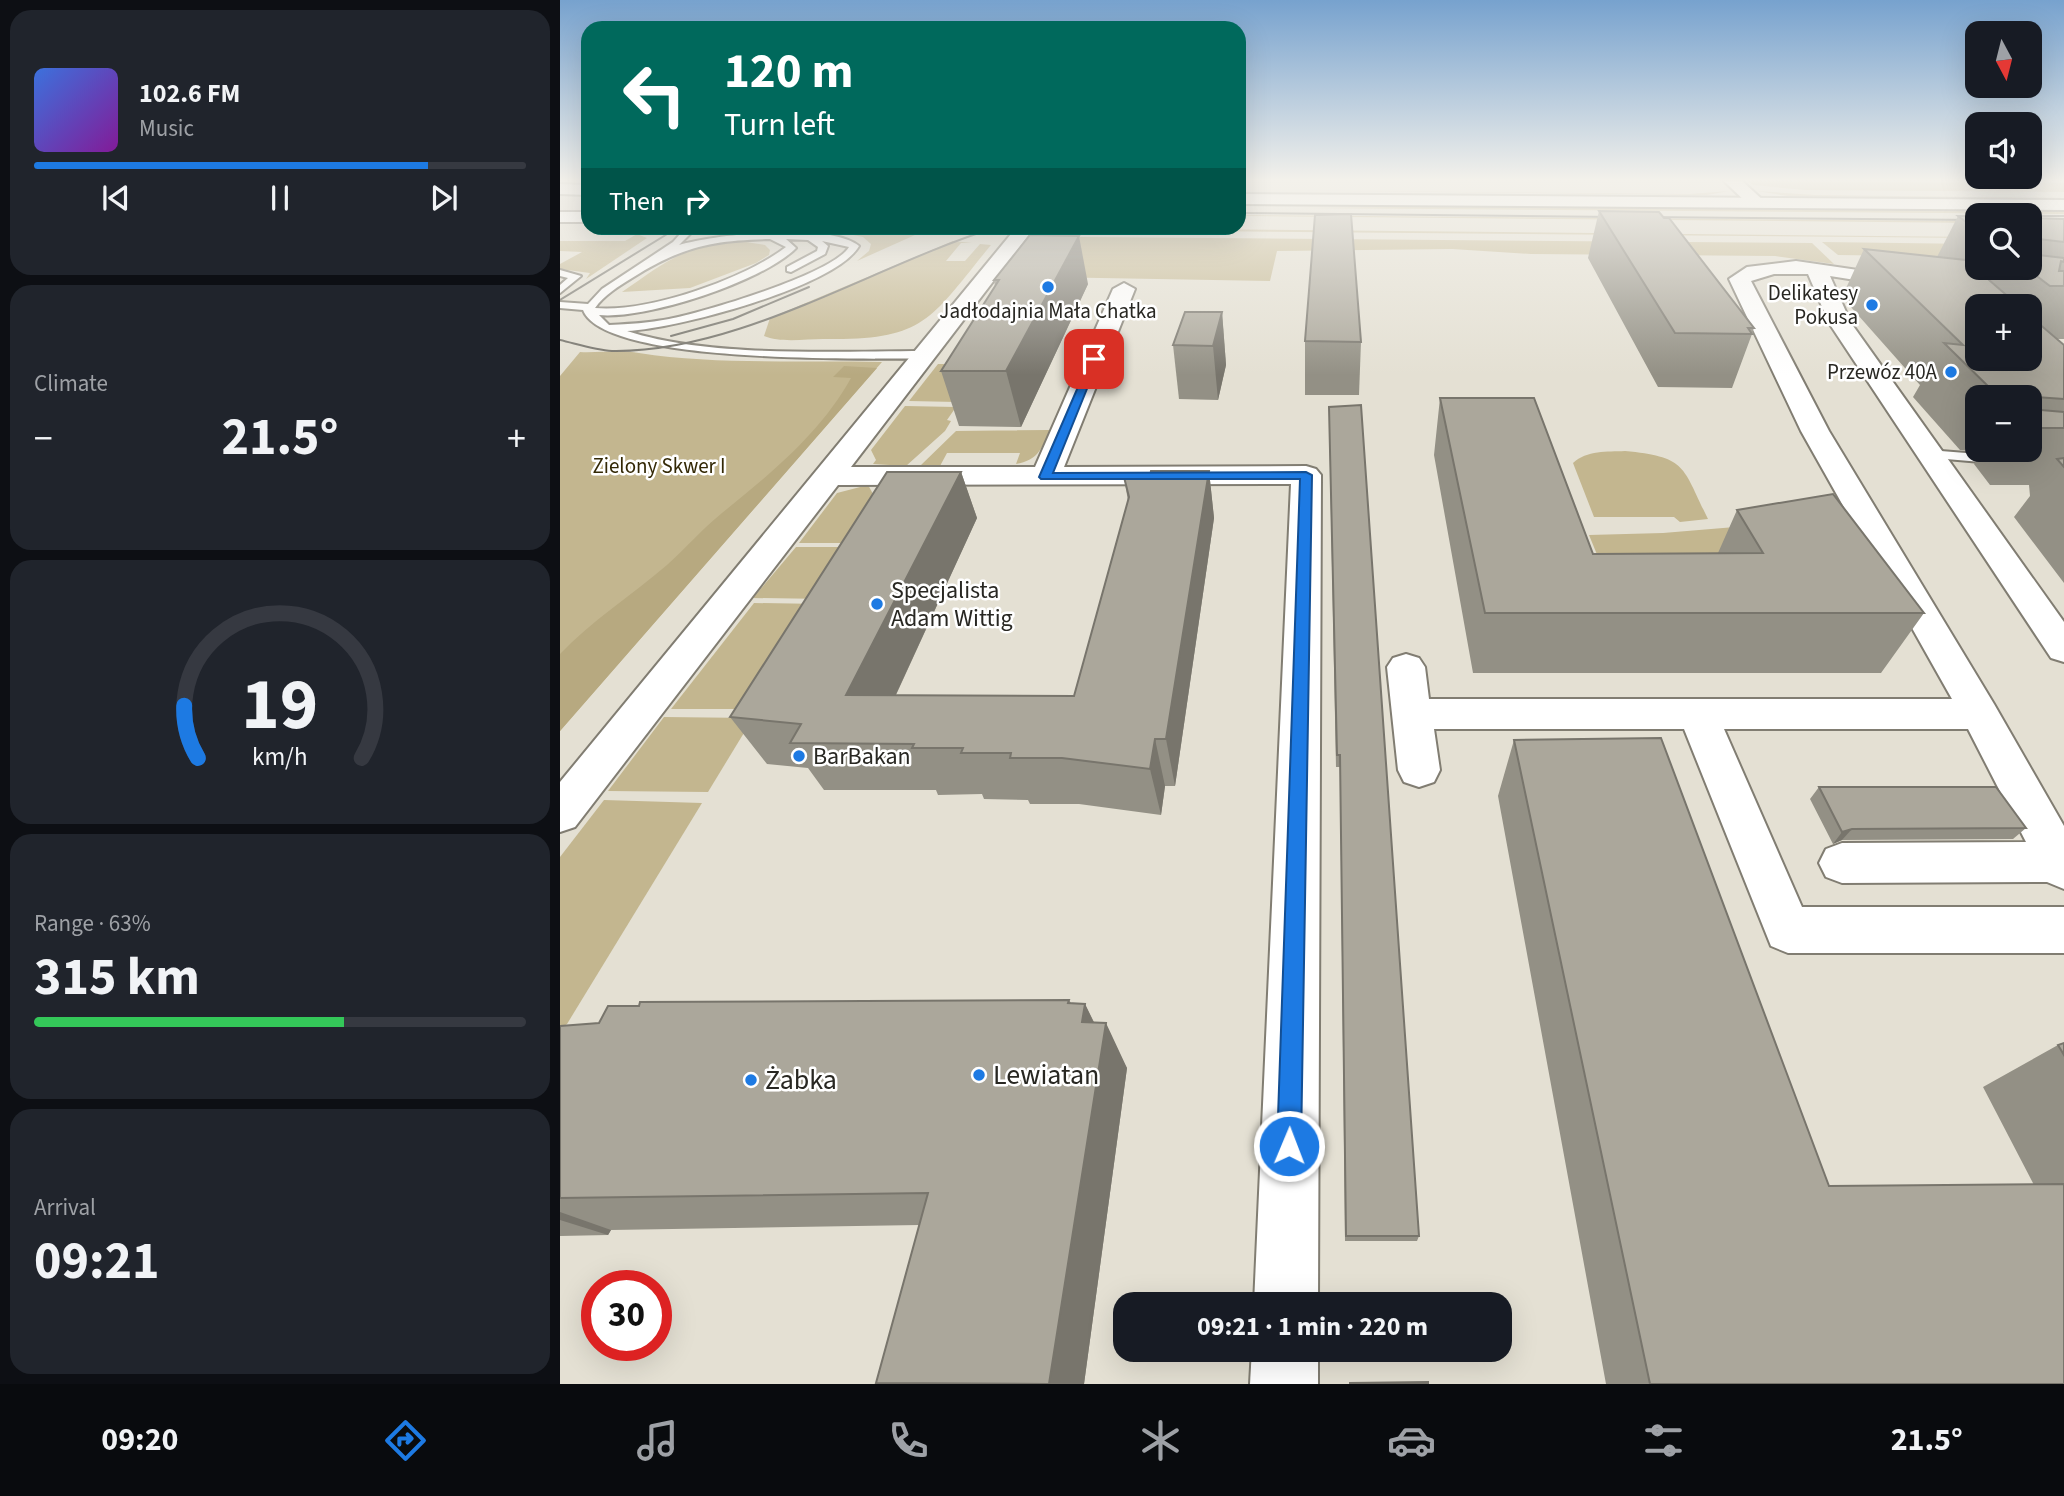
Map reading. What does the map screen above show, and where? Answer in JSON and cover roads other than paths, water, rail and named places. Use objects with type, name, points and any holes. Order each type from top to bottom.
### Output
[{"type":"street","points":[[560,814],[1011,246]]},
{"type":"street","points":[[1842,863],[2062,865],[1980,714],[1838,501],[1815,431],[1739,279],[1748,272],[1768,268],[1828,284],[1931,285]]},
{"type":"street","points":[[1828,284],[1840,323],[2064,649]]},
{"type":"street","points":[[1045,477],[1124,289]]},
{"type":"street","points":[[830,476],[1306,475],[1286,1292]]},
{"type":"street","points":[[1406,667],[1419,770]]},
{"type":"street","points":[[1412,714],[1980,714]]},
{"type":"street","points":[[1698,714],[1788,930],[2064,930]]},
{"type":"street","points":[[1284,1384],[1285,1362]]},
{"type":"lane","points":[[590,312],[602,296],[673,246]]},
{"type":"lane","points":[[664,254],[693,246]]},
{"type":"lane","points":[[590,312],[618,313],[654,307],[774,261],[791,248],[789,246]]},
{"type":"lane","points":[[781,273],[822,252],[822,246]]},
{"type":"lane","points":[[608,328],[662,325],[710,315],[833,265],[854,249],[853,246]]},
{"type":"lane","points":[[560,273],[576,276],[560,290]]},
{"type":"lane","points":[[560,305],[622,321],[663,316],[749,286]]},
{"type":"lane","points":[[590,312],[608,328],[648,341],[691,348],[924,355]]},
{"type":"lane","points":[[1928,454],[1965,457]]},
{"type":"tram line","points":[[560,300],[648,246]]},
{"type":"tram line","points":[[560,340],[612,351],[660,348],[708,338],[757,323],[944,246]]},
{"type":"tram line","points":[[671,336],[733,319],[809,287]]},
{"type":"place","name":"Jadłodajnia Mała Chatka","points":[[1048,287]]},
{"type":"place","name":"Delikatesy Pokusa","points":[[1872,305]]},
{"type":"place","name":"Przewóz 40A","points":[[1951,372]]},
{"type":"place","name":"Specjalista Adam Wittig","points":[[877,604]]},
{"type":"place","name":"BarBakan","points":[[799,756]]},
{"type":"place","name":"Lewiatan","points":[[979,1075]]},
{"type":"place","name":"Żabka","points":[[751,1080]]},
{"type":"park label","name":"Zielony Skwer I","points":[[659,466]]}]
